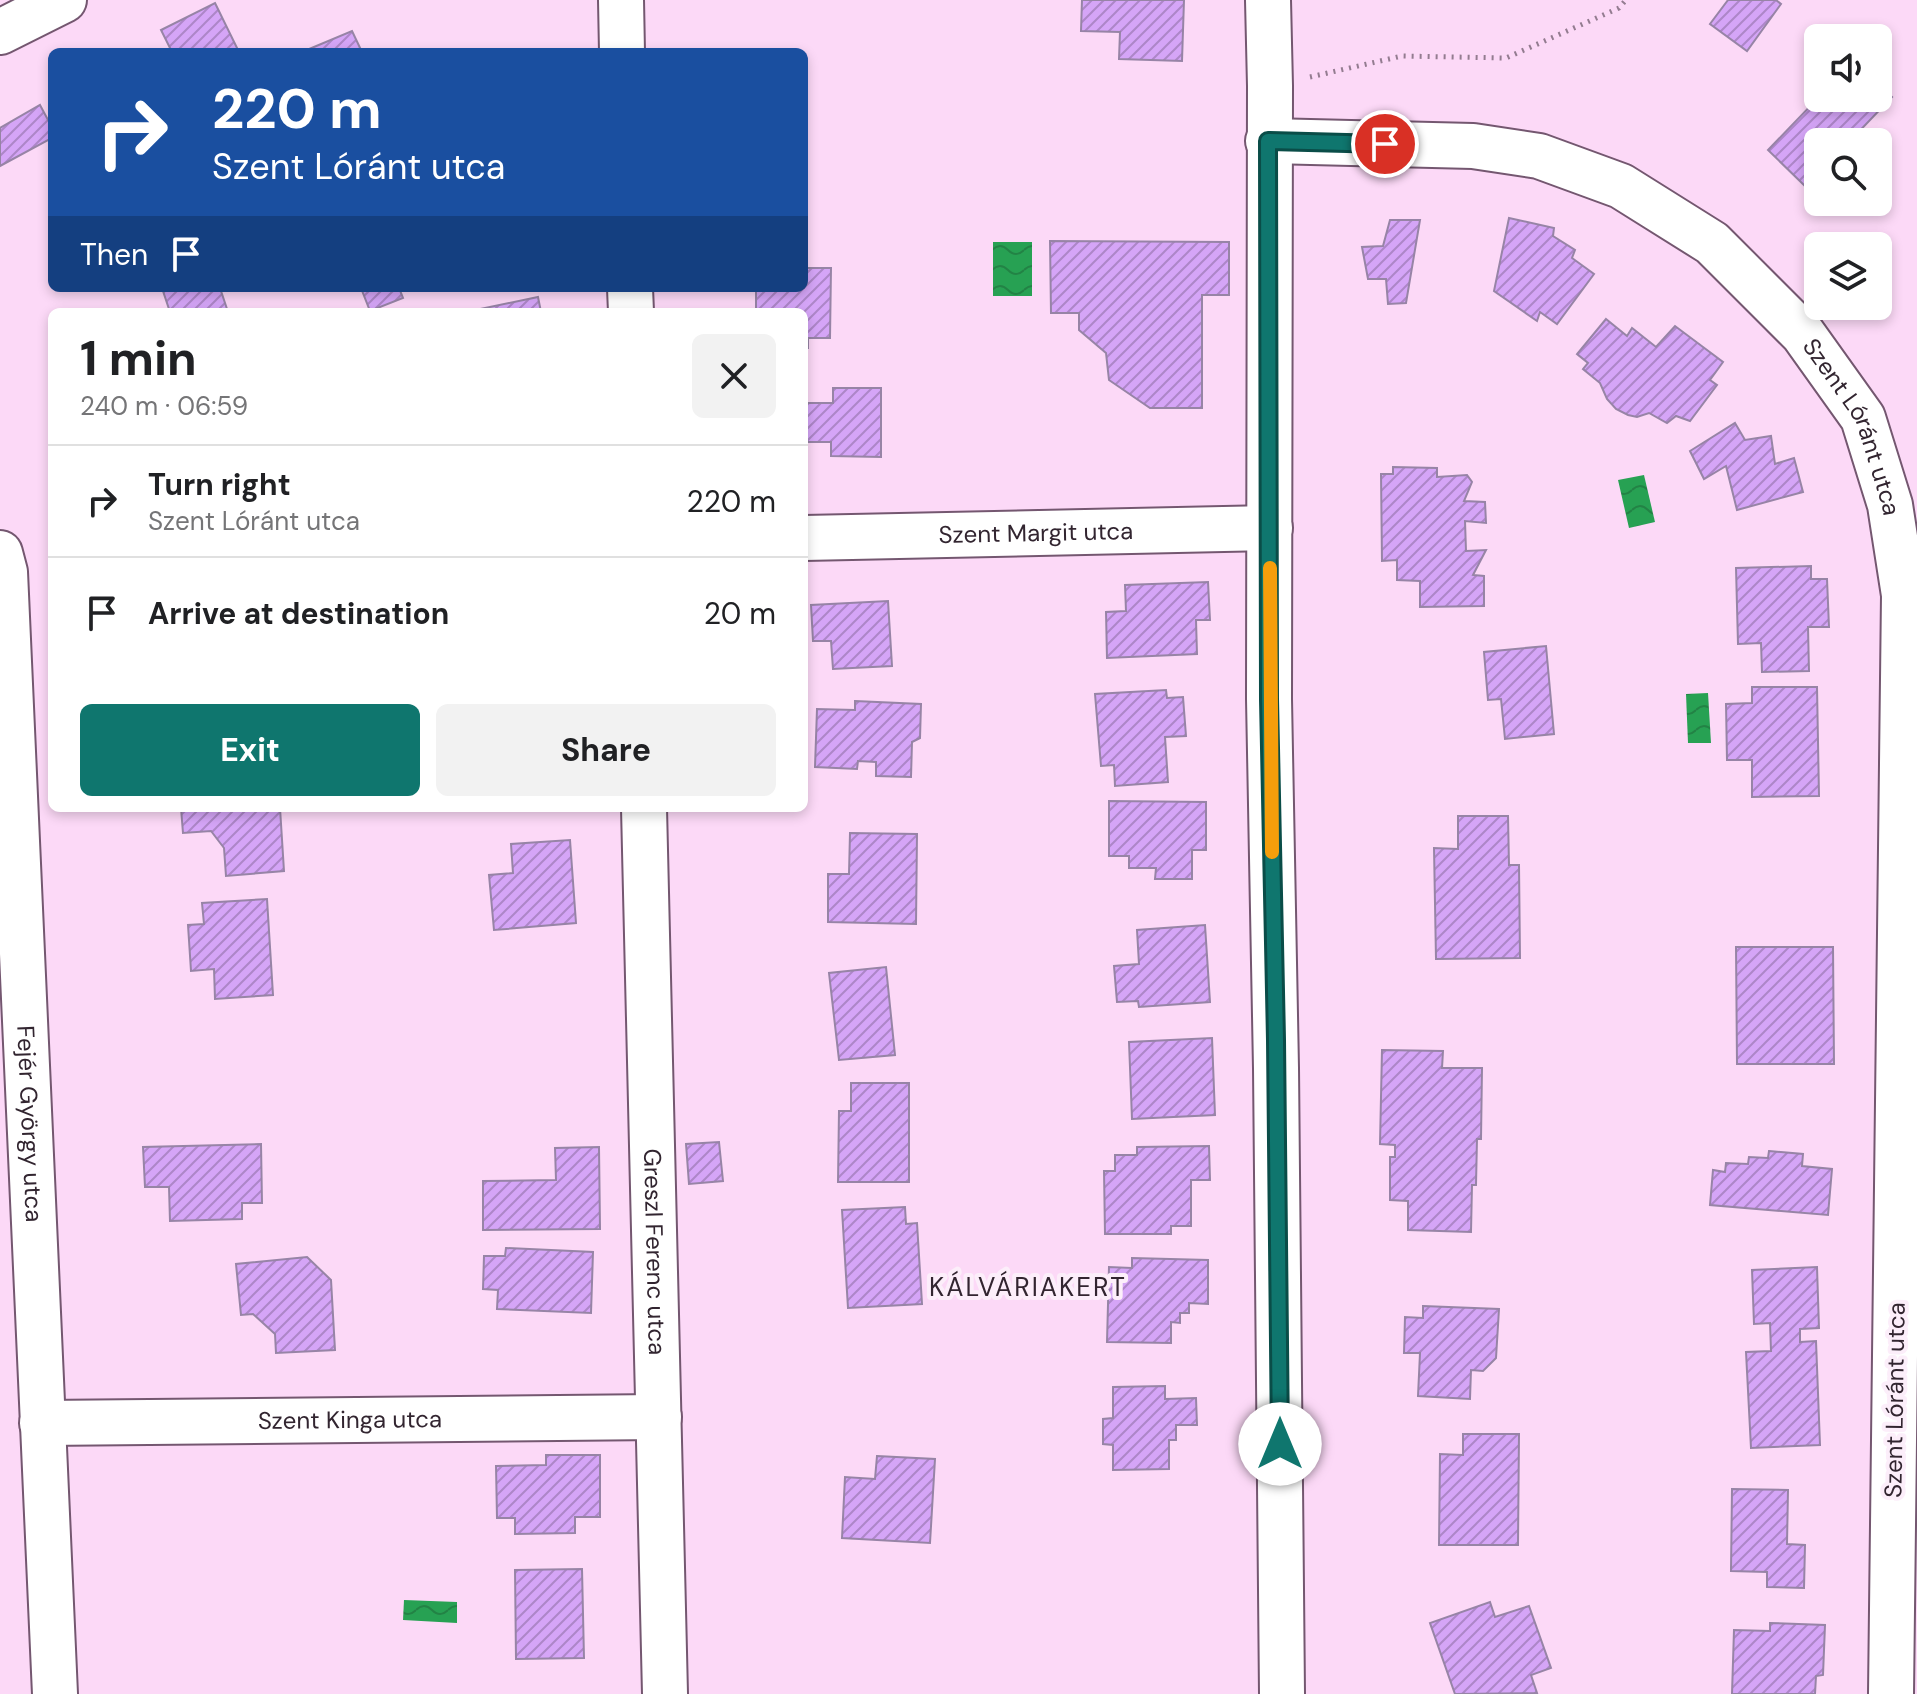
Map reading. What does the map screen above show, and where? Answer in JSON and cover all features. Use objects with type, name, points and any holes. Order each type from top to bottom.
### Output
[{"type":"street","points":[[0,32],[64,0]]},
{"type":"street","points":[[621,0],[622,48]]},
{"type":"street","points":[[1268,0],[1269,699],[1277,1100],[1282,1694]]},
{"type":"street","name":"Szent Lóránt utca","points":[[1268,141],[1473,146],[1539,156],[1621,186],[1712,243],[1803,334],[1863,418],[1890,505],[1904,595],[1891,1694]]},
{"type":"street","name":"Szent Margit utca","points":[[808,538],[1270,528]]},
{"type":"street","name":"Fejér György utca","points":[[0,553],[5,572],[17,1227],[42,1423],[55,1694]]},
{"type":"street","name":"Greszl Ferenc utca","points":[[644,812],[665,1694]]},
{"type":"street","name":"Szent Kinga utca","points":[[42,1423],[659,1417]]},
{"type":"path","points":[[1270,86],[1402,56],[1506,58],[1619,8],[1626,0]]},
{"type":"water","points":[[993,242],[1032,242],[1032,296],[993,296]]},
{"type":"water","points":[[1644,475],[1655,522],[1629,528],[1618,480]]},
{"type":"water","points":[[1708,693],[1711,743],[1688,743],[1686,694]]},
{"type":"water","points":[[404,1600],[457,1602],[457,1623],[403,1620]]},
{"type":"building","points":[[1082,0],[1184,0],[1182,61],[1119,59],[1120,32],[1081,31]]},
{"type":"building","points":[[1728,0],[1776,0],[1781,4],[1747,51],[1710,24]]},
{"type":"building","points":[[215,3],[237,48],[170,48],[161,30]]},
{"type":"building","points":[[352,31],[360,48],[312,48]]},
{"type":"building","points":[[40,105],[48,120],[48,140],[0,166],[0,128]]},
{"type":"building","points":[[1805,112],[1878,112],[1862,128],[1804,128],[1804,185],[1768,150]]},
{"type":"building","points":[[1509,218],[1554,228],[1553,236],[1575,250],[1572,258],[1594,274],[1557,324],[1540,312],[1537,321],[1494,291]]},
{"type":"building","points":[[1390,220],[1420,220],[1406,303],[1388,304],[1386,279],[1368,279],[1362,247],[1383,246]]},
{"type":"building","points":[[1050,241],[1229,242],[1229,295],[1202,295],[1202,408],[1150,408],[1109,380],[1106,353],[1079,330],[1079,313],[1051,313]]},
{"type":"building","points":[[808,268],[831,268],[830,338],[808,338],[808,308],[756,308],[756,292],[808,292]]},
{"type":"building","points":[[163,292],[221,292],[227,308],[169,308]]},
{"type":"building","points":[[363,292],[401,292],[403,298],[378,308],[369,308]]},
{"type":"building","points":[[538,297],[540,308],[485,308]]},
{"type":"building","points":[[1606,319],[1627,336],[1632,328],[1656,347],[1675,326],[1723,362],[1710,380],[1717,385],[1690,421],[1676,416],[1667,423],[1649,413],[1637,417],[1628,415],[1616,409],[1607,399],[1600,383],[1583,369],[1588,363],[1577,354]]},
{"type":"building","points":[[833,388],[881,388],[881,457],[831,456],[831,442],[808,442],[808,403],[833,403]]},
{"type":"building","points":[[1735,423],[1745,440],[1771,436],[1775,464],[1794,458],[1803,492],[1737,510],[1726,466],[1704,479],[1690,451]]},
{"type":"building","points":[[1393,467],[1437,468],[1437,477],[1467,475],[1472,482],[1464,501],[1485,502],[1486,523],[1465,521],[1466,551],[1486,550],[1473,575],[1484,576],[1484,606],[1420,607],[1420,581],[1397,580],[1397,560],[1382,561],[1381,474],[1393,474]]},
{"type":"building","points":[[1811,566],[1811,579],[1827,579],[1829,627],[1808,627],[1809,671],[1762,672],[1761,643],[1738,644],[1736,568]]},
{"type":"building","points":[[1208,582],[1210,620],[1196,620],[1197,654],[1107,658],[1106,612],[1126,611],[1125,585]]},
{"type":"building","points":[[888,601],[892,666],[833,669],[831,641],[813,641],[811,605]]},
{"type":"building","points":[[1546,646],[1554,734],[1505,739],[1501,699],[1488,700],[1484,652]]},
{"type":"building","points":[[1752,687],[1817,687],[1819,796],[1752,797],[1752,760],[1727,760],[1726,704],[1752,703]]},
{"type":"building","points":[[1166,690],[1167,698],[1183,697],[1186,736],[1165,737],[1168,782],[1115,786],[1114,765],[1101,766],[1095,694]]},
{"type":"building","points":[[855,701],[921,704],[920,738],[912,742],[911,777],[876,776],[876,762],[858,761],[857,769],[815,767],[817,709],[855,710]]},
{"type":"building","points":[[1109,801],[1206,802],[1206,850],[1192,850],[1192,879],[1155,879],[1156,868],[1129,868],[1129,856],[1109,856]]},
{"type":"building","points":[[181,812],[280,812],[284,871],[226,876],[224,848],[211,831],[183,833]]},
{"type":"building","points":[[1458,816],[1508,816],[1509,865],[1519,865],[1520,958],[1436,959],[1434,848],[1458,849]]},
{"type":"building","points":[[850,833],[917,834],[916,924],[828,922],[828,874],[849,874]]},
{"type":"building","points":[[570,840],[576,923],[494,930],[489,875],[513,873],[511,844]]},
{"type":"building","points":[[267,899],[273,995],[215,999],[214,969],[191,971],[188,925],[204,924],[202,903]]},
{"type":"building","points":[[1205,925],[1210,1002],[1139,1007],[1138,1001],[1117,1002],[1114,966],[1139,964],[1137,930]]},
{"type":"building","points":[[1736,947],[1833,947],[1834,1064],[1737,1064]]},
{"type":"building","points":[[886,967],[895,1055],[839,1060],[829,973]]},
{"type":"building","points":[[1212,1038],[1215,1115],[1132,1119],[1129,1042]]},
{"type":"building","points":[[1382,1050],[1443,1051],[1442,1068],[1482,1068],[1481,1139],[1477,1139],[1476,1185],[1472,1185],[1471,1232],[1408,1230],[1408,1201],[1390,1200],[1390,1157],[1395,1157],[1395,1145],[1380,1144]]},
{"type":"building","points":[[851,1083],[909,1083],[909,1182],[838,1182],[839,1111],[851,1111]]},
{"type":"building","points":[[719,1142],[723,1181],[689,1184],[686,1144]]},
{"type":"building","points":[[261,1144],[262,1203],[242,1203],[242,1219],[170,1221],[169,1187],[145,1187],[143,1147]]},
{"type":"building","points":[[1209,1146],[1210,1180],[1191,1180],[1191,1226],[1171,1226],[1171,1234],[1105,1234],[1104,1171],[1115,1171],[1115,1155],[1137,1155],[1137,1147]]},
{"type":"building","points":[[599,1147],[600,1229],[483,1230],[483,1181],[556,1180],[555,1148]]},
{"type":"building","points":[[1769,1151],[1803,1154],[1802,1166],[1832,1169],[1828,1215],[1710,1205],[1713,1170],[1725,1172],[1726,1163],[1748,1164],[1749,1157],[1768,1158]]},
{"type":"building","points":[[905,1207],[906,1224],[917,1223],[922,1304],[848,1308],[842,1210]]},
{"type":"building","points":[[506,1248],[593,1252],[591,1313],[497,1309],[498,1290],[483,1289],[484,1256],[505,1256]]},
{"type":"building","points":[[307,1257],[331,1280],[335,1350],[276,1353],[275,1334],[253,1314],[241,1315],[236,1264]]},
{"type":"building","points":[[1132,1258],[1208,1260],[1208,1304],[1189,1303],[1189,1313],[1180,1313],[1180,1323],[1171,1322],[1171,1343],[1107,1342],[1109,1267],[1132,1268]]},
{"type":"building","points":[[1817,1267],[1819,1328],[1800,1329],[1800,1342],[1816,1341],[1820,1445],[1751,1448],[1746,1352],[1771,1351],[1770,1323],[1754,1324],[1752,1270]]},
{"type":"building","points":[[1423,1306],[1499,1309],[1496,1358],[1483,1371],[1471,1370],[1470,1399],[1418,1396],[1420,1353],[1404,1353],[1405,1317],[1423,1318]]},
{"type":"building","points":[[1165,1386],[1165,1399],[1196,1398],[1197,1425],[1176,1425],[1176,1440],[1169,1440],[1169,1469],[1113,1470],[1113,1445],[1103,1444],[1103,1419],[1113,1418],[1113,1387]]},
{"type":"building","points":[[1463,1434],[1519,1434],[1518,1545],[1439,1545],[1440,1454],[1463,1455]]},
{"type":"building","points":[[546,1455],[600,1455],[600,1517],[575,1517],[575,1533],[515,1534],[515,1518],[497,1518],[496,1466],[546,1465]]},
{"type":"building","points":[[877,1456],[935,1459],[930,1543],[842,1538],[845,1477],[875,1479]]},
{"type":"building","points":[[1732,1489],[1788,1490],[1787,1544],[1805,1545],[1804,1588],[1767,1587],[1767,1572],[1731,1571]]},
{"type":"building","points":[[582,1569],[584,1658],[516,1659],[515,1570]]},
{"type":"building","points":[[1490,1602],[1495,1617],[1529,1606],[1551,1668],[1531,1675],[1537,1693],[1455,1694],[1430,1623]]},
{"type":"building","points":[[1770,1623],[1825,1625],[1823,1675],[1816,1676],[1815,1694],[1732,1694],[1734,1630],[1770,1631]]},
{"type":"slow traffic","points":[[1270,568],[1272,852]]},
{"type":"district","name":"KÁLVÁRIAKERT","points":[[1028,1287]]},
{"type":"route","points":[[1280,1444],[1269,699],[1268,141],[1385,144]]}]
